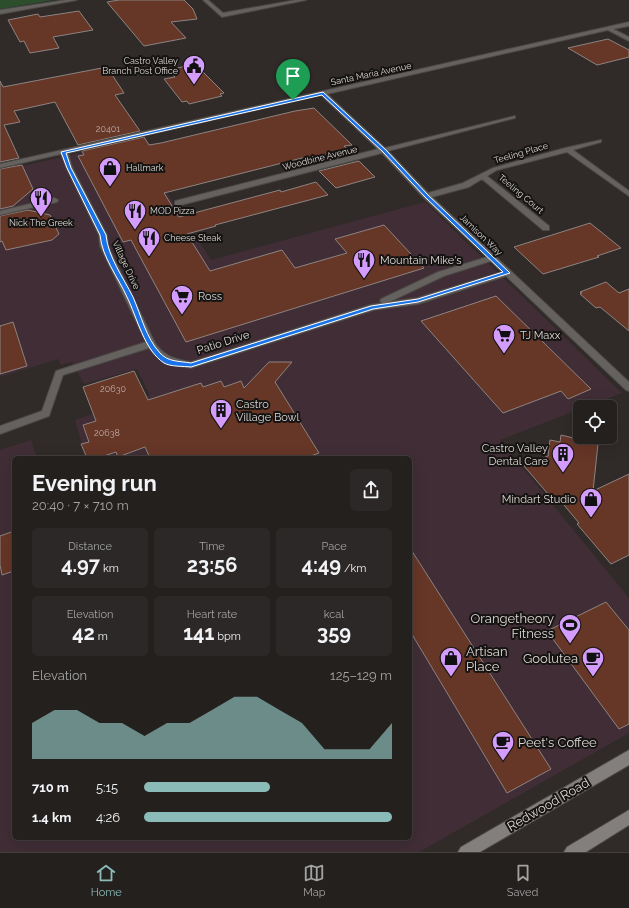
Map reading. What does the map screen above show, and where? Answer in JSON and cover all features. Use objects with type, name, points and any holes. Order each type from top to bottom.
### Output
[{"type":"main road","name":"Redwood Road","points":[[466,852],[629,757]]},
{"type":"main road","points":[[572,852],[629,817]]},
{"type":"street","points":[[0,12],[75,0]]},
{"type":"street","points":[[205,0],[222,15],[304,0]]},
{"type":"street","name":"Santa Maria Avenue","points":[[0,166],[629,24]]},
{"type":"street","points":[[609,29],[629,40]]},
{"type":"street","name":"Jamison Way","points":[[323,94],[384,151],[427,196],[507,273],[629,388]]},
{"type":"street","name":"Woodbine Avenue","points":[[178,203],[513,117]]},
{"type":"street","name":"Teeling Place","points":[[427,196],[466,185],[495,169],[599,141]]},
{"type":"street","points":[[568,149],[629,194]]},
{"type":"street","name":"Village Drive","points":[[64,152],[69,168],[103,235],[104,246],[131,298],[151,344]]},
{"type":"street","name":"Teeling Court","points":[[483,176],[546,228]]},
{"type":"street","points":[[0,213],[54,200]]},
{"type":"street","name":"Patio Drive","points":[[151,344],[157,354],[167,362],[191,365],[373,307],[441,274],[492,258]]},
{"type":"street","name":"Patio Drive","points":[[373,307],[418,301],[507,273]]},
{"type":"street","points":[[0,430],[46,413],[59,373],[151,344]]},
{"type":"shaded area","points":[[133,141],[211,260],[425,202],[622,393],[604,400],[573,400],[573,412],[500,440],[629,598],[629,733],[419,852],[0,852],[0,450],[31,440],[36,456],[12,456],[12,840],[412,840],[412,456],[85,456],[75,420],[150,395],[137,369],[84,384],[72,362],[61,365],[58,359],[0,377],[0,171]]},
{"type":"green space","points":[[0,0],[54,0],[0,9]]},
{"type":"building","points":[[119,0],[184,0],[193,9],[197,19],[171,22],[186,38],[144,46],[107,2]]},
{"type":"building","points":[[79,11],[93,30],[53,37],[59,48],[30,53],[24,41],[20,42],[8,20],[38,14],[40,17]]},
{"type":"building","points":[[608,39],[629,50],[629,57],[597,65],[568,48]]},
{"type":"building","name":"Castro Valley Branch Post Office","points":[[195,64],[224,93],[220,94],[222,96],[189,104],[187,101],[182,102],[164,79],[175,77],[169,70]]},
{"type":"building","points":[[107,67],[124,93],[115,95],[140,131],[78,145],[55,102],[14,111],[20,122],[4,125],[19,158],[0,162],[0,81],[3,87]]},
{"type":"building","points":[[314,108],[352,145],[344,146],[352,154],[313,164],[306,157],[164,193],[179,217],[316,182],[328,195],[215,225],[216,226],[187,234],[210,271],[282,250],[295,268],[347,253],[335,239],[384,225],[424,268],[186,342],[131,240],[123,242],[78,156],[84,155],[82,151],[144,137],[149,145],[161,143],[295,111]]},
{"type":"building","points":[[359,161],[375,177],[336,188],[319,171]]},
{"type":"building","points":[[22,165],[33,189],[13,206],[0,209],[0,169]]},
{"type":"building","points":[[28,210],[50,215],[59,234],[52,240],[6,250],[2,241],[0,242],[0,216]]},
{"type":"building","points":[[590,223],[621,248],[597,256],[599,257],[543,274],[514,247]]},
{"type":"building","points":[[606,282],[619,293],[629,289],[629,331],[600,307],[596,308],[580,294],[582,293],[580,292]]},
{"type":"building","name":"TJ Maxx","points":[[496,296],[591,389],[568,399],[561,391],[503,413],[421,321]]},
{"type":"building","points":[[13,322],[27,366],[0,374],[0,326]]},
{"type":"building","name":"Castro Village Bowl","points":[[269,362],[292,362],[275,382],[319,453],[311,456],[149,456],[145,447],[121,456],[118,456],[116,452],[104,456],[86,456],[81,444],[89,442],[83,425],[96,421],[83,387],[134,371],[148,400],[201,383],[203,387],[221,381],[224,387],[241,381],[244,388]]},
{"type":"building","points":[[561,435],[573,438],[573,444],[598,444],[593,491],[629,474],[629,555],[611,564],[577,524],[579,523],[559,499],[554,501],[524,466],[548,456],[550,440],[560,442]]},
{"type":"building","points":[[12,532],[12,572],[2,575],[0,565],[0,536]]},
{"type":"building","points":[[412,551],[551,769],[507,793],[412,634]]},
{"type":"building","points":[[606,602],[629,630],[629,724],[619,729],[547,631]]},
{"type":"place","name":"Castro Valley Branch Post Office","points":[[194,86]]},
{"type":"place","name":"Hallmark","points":[[110,188]]},
{"type":"place","name":"Nick The Greek","points":[[41,218]]},
{"type":"place","name":"MOD Pizza","points":[[135,230]]},
{"type":"place","name":"Cheese Steak","points":[[149,258]]},
{"type":"place","name":"Mountain Mike's","points":[[364,280]]},
{"type":"place","name":"Ross","points":[[182,316]]},
{"type":"place","name":"TJ Maxx","points":[[504,354]]},
{"type":"place","name":"Castro Village Bowl","points":[[221,430]]},
{"type":"place","name":"Castro Valley Dental Care","points":[[563,474]]},
{"type":"place","name":"Mindart Studio","points":[[591,518]]},
{"type":"place","name":"Orangetheory Fitness","points":[[570,644]]},
{"type":"place","name":"Artisan Place","points":[[451,678]]},
{"type":"place","name":"Goolutea","points":[[593,678]]},
{"type":"place","name":"Peet's Coffee","points":[[503,762]]},
{"type":"route","points":[[323,94],[384,151],[427,196],[507,273],[418,301],[373,307],[191,365],[167,362],[157,354],[145,334],[131,298],[104,246],[103,235],[69,168],[64,152],[293,100],[323,94]]}]
